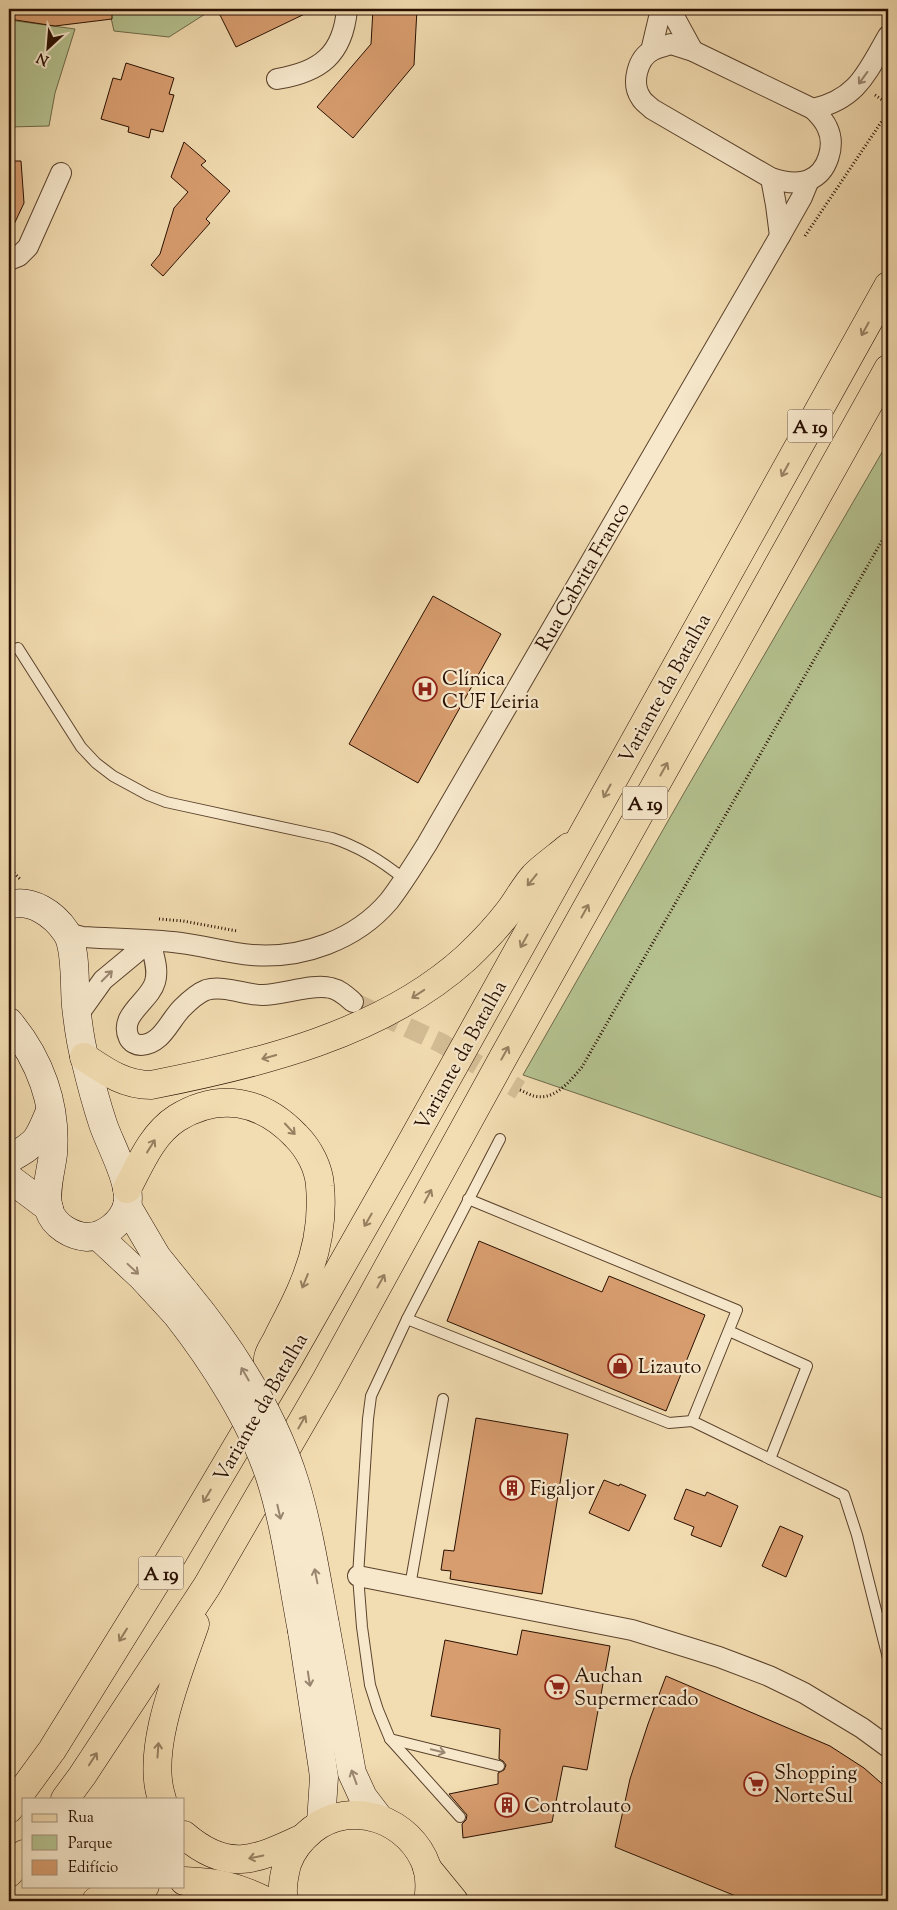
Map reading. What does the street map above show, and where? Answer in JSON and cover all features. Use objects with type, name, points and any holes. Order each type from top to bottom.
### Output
[{"type":"main road","name":"Variante da Batalha","points":[[9,1809],[52,1750],[171,1558],[267,1394],[402,1160],[888,286]]},
{"type":"main road","name":"Variante da Batalha","points":[[66,1798],[207,1586],[326,1380],[504,1056],[888,369]]},
{"type":"main road","points":[[84,1057],[125,1082],[151,1085],[272,1056],[339,1035],[371,1021],[422,991],[465,959],[493,931],[534,877],[582,837]]},
{"type":"main road","points":[[16,896],[35,906],[59,923],[67,933],[71,945],[84,1057],[102,1121],[127,1198],[182,1304]]},
{"type":"main road","points":[[9,1022],[36,1062],[46,1087],[53,1147],[48,1208],[52,1218],[60,1226],[80,1236],[98,1236],[114,1226],[121,1218],[127,1198],[147,1152],[164,1128],[188,1112],[212,1103],[224,1102],[256,1108],[283,1122],[301,1141],[312,1158],[320,1184],[317,1248],[304,1284],[268,1357],[267,1394]]},
{"type":"main road","points":[[9,1159],[34,1144],[42,1131],[50,1110]]},
{"type":"main road","points":[[9,1178],[48,1208]]},
{"type":"main road","points":[[98,1236],[142,1277],[182,1304],[235,1357],[280,1441],[294,1481],[307,1528],[323,1784],[311,1831],[290,1856],[284,1876],[284,1901]]},
{"type":"main road","points":[[162,1798],[158,1778],[160,1738],[172,1688],[207,1586]]},
{"type":"main road","points":[[313,1627],[352,1773],[363,1797],[379,1818]]},
{"type":"main road","points":[[185,1836],[207,1852],[224,1858],[245,1860],[266,1855],[340,1816],[360,1814],[379,1818],[400,1829],[417,1846],[427,1868],[448,1900]]},
{"type":"main road","points":[[9,1873],[22,1857]]},
{"type":"main road","points":[[185,1882],[223,1884],[243,1890],[266,1901]]},
{"type":"main road","points":[[96,1901],[138,1888]]},
{"type":"street","points":[[277,79],[298,75],[314,69],[326,60],[334,50],[342,32],[347,9]]},
{"type":"street","points":[[651,51],[661,9]]},
{"type":"street","points":[[670,9],[693,51]]},
{"type":"street","points":[[809,180],[785,182],[771,178],[652,109],[640,98],[636,86],[636,73],[642,60],[651,51],[672,44],[693,51],[813,109],[838,100],[862,80],[888,36]]},
{"type":"street","name":"Rua Cabrita Franco","points":[[67,933],[82,937],[180,943],[252,955],[271,956],[303,952],[334,941],[356,929],[388,901],[427,844],[780,236],[802,197],[809,180],[823,168],[829,154],[831,138],[827,126],[813,109]]},
{"type":"street","points":[[9,260],[19,256],[28,247],[61,173]]},
{"type":"street","points":[[771,178],[780,236]]},
{"type":"street","points":[[78,1015],[102,980],[150,941],[157,974],[156,982],[148,996],[132,1014],[126,1029],[133,1043],[139,1045],[153,1042],[159,1038],[182,1008],[206,990],[220,989],[256,995],[274,995],[315,987],[329,987],[340,992],[353,1002]]},
{"type":"street","points":[[358,1576],[632,1630],[718,1657],[769,1676],[804,1693],[862,1728],[888,1747]]},
{"type":"lane","points":[[18,648],[81,747],[96,763],[113,776],[148,795],[166,802],[332,838],[351,844],[367,852],[404,879]]},
{"type":"lane","points":[[460,1817],[390,1739],[370,1686],[362,1628],[358,1576],[371,1396],[406,1319],[500,1139]]},
{"type":"lane","points":[[468,1199],[737,1310],[692,1421]]},
{"type":"lane","points":[[406,1319],[669,1423],[692,1421],[844,1495],[857,1535],[888,1658]]},
{"type":"lane","points":[[729,1331],[807,1366],[770,1459]]},
{"type":"lane","points":[[410,1586],[443,1399]]},
{"type":"lane","points":[[390,1739],[499,1766]]},
{"type":"path","points":[[878,91],[874,97],[888,104]]},
{"type":"path","points":[[520,1090],[536,1097],[554,1094],[571,1080],[582,1067],[888,530]]},
{"type":"path","points":[[9,868],[16,896]]},
{"type":"path","points":[[152,919],[183,921],[242,932]]},
{"type":"green space","points":[[109,9],[213,9],[169,37],[114,31]]},
{"type":"green space","points":[[9,20],[75,29],[55,93],[49,126],[9,127]]},
{"type":"green space","points":[[888,442],[888,1200],[523,1075]]},
{"type":"building","points":[[9,9],[112,9],[112,19],[55,26],[9,19]]},
{"type":"building","points":[[217,9],[315,9],[236,47]]},
{"type":"building","points":[[373,9],[417,9],[414,65],[353,138],[317,107],[371,44]]},
{"type":"building","points":[[126,63],[174,78],[169,94],[174,95],[163,132],[151,129],[149,138],[128,132],[129,127],[101,119],[113,78],[121,80]]},
{"type":"building","points":[[184,142],[206,161],[201,165],[230,191],[206,219],[210,223],[163,276],[151,265],[160,254],[174,208],[188,192],[171,177]]},
{"type":"building","points":[[9,161],[21,161],[24,203],[9,235]]},
{"type":"building","name":"Clínica CUF Leiria","points":[[433,596],[501,634],[418,783],[349,744]]},
{"type":"building","name":"Lizauto","points":[[479,1241],[602,1292],[609,1276],[705,1315],[666,1411],[447,1321]]},
{"type":"building","name":"Figaljor","points":[[476,1418],[568,1434],[542,1594],[450,1579],[451,1571],[441,1570],[444,1550],[454,1551]]},
{"type":"building","points":[[604,1480],[619,1486],[620,1484],[646,1495],[629,1531],[589,1513]]},
{"type":"building","points":[[686,1489],[705,1496],[707,1492],[738,1506],[721,1547],[691,1535],[694,1527],[674,1519]]},
{"type":"building","points":[[780,1526],[803,1536],[786,1577],[762,1566]]},
{"type":"building","points":[[522,1630],[610,1646],[587,1770],[563,1766],[552,1822],[463,1838],[462,1824],[466,1820],[467,1815],[449,1794],[498,1784],[498,1773],[504,1770],[506,1765],[499,1759],[500,1729],[431,1716],[445,1640],[517,1655]]},
{"type":"building","name":"Shopping NorteSul","points":[[666,1676],[830,1746],[864,1768],[888,1789],[888,1901],[748,1901],[615,1847],[630,1779]]},
{"type":"tunnel","points":[[353,1002],[441,1043],[520,1090]]},
{"type":"place","name":"Clínica CUF Leiria","points":[[425,689]]},
{"type":"place","name":"Lizauto","points":[[620,1366]]},
{"type":"place","name":"Figaljor","points":[[512,1488]]},
{"type":"place","name":"Auchan Supermercado","points":[[557,1687]]},
{"type":"place","name":"Shopping NorteSul","points":[[756,1784]]},
{"type":"place","name":"Controlauto","points":[[507,1805]]}]
